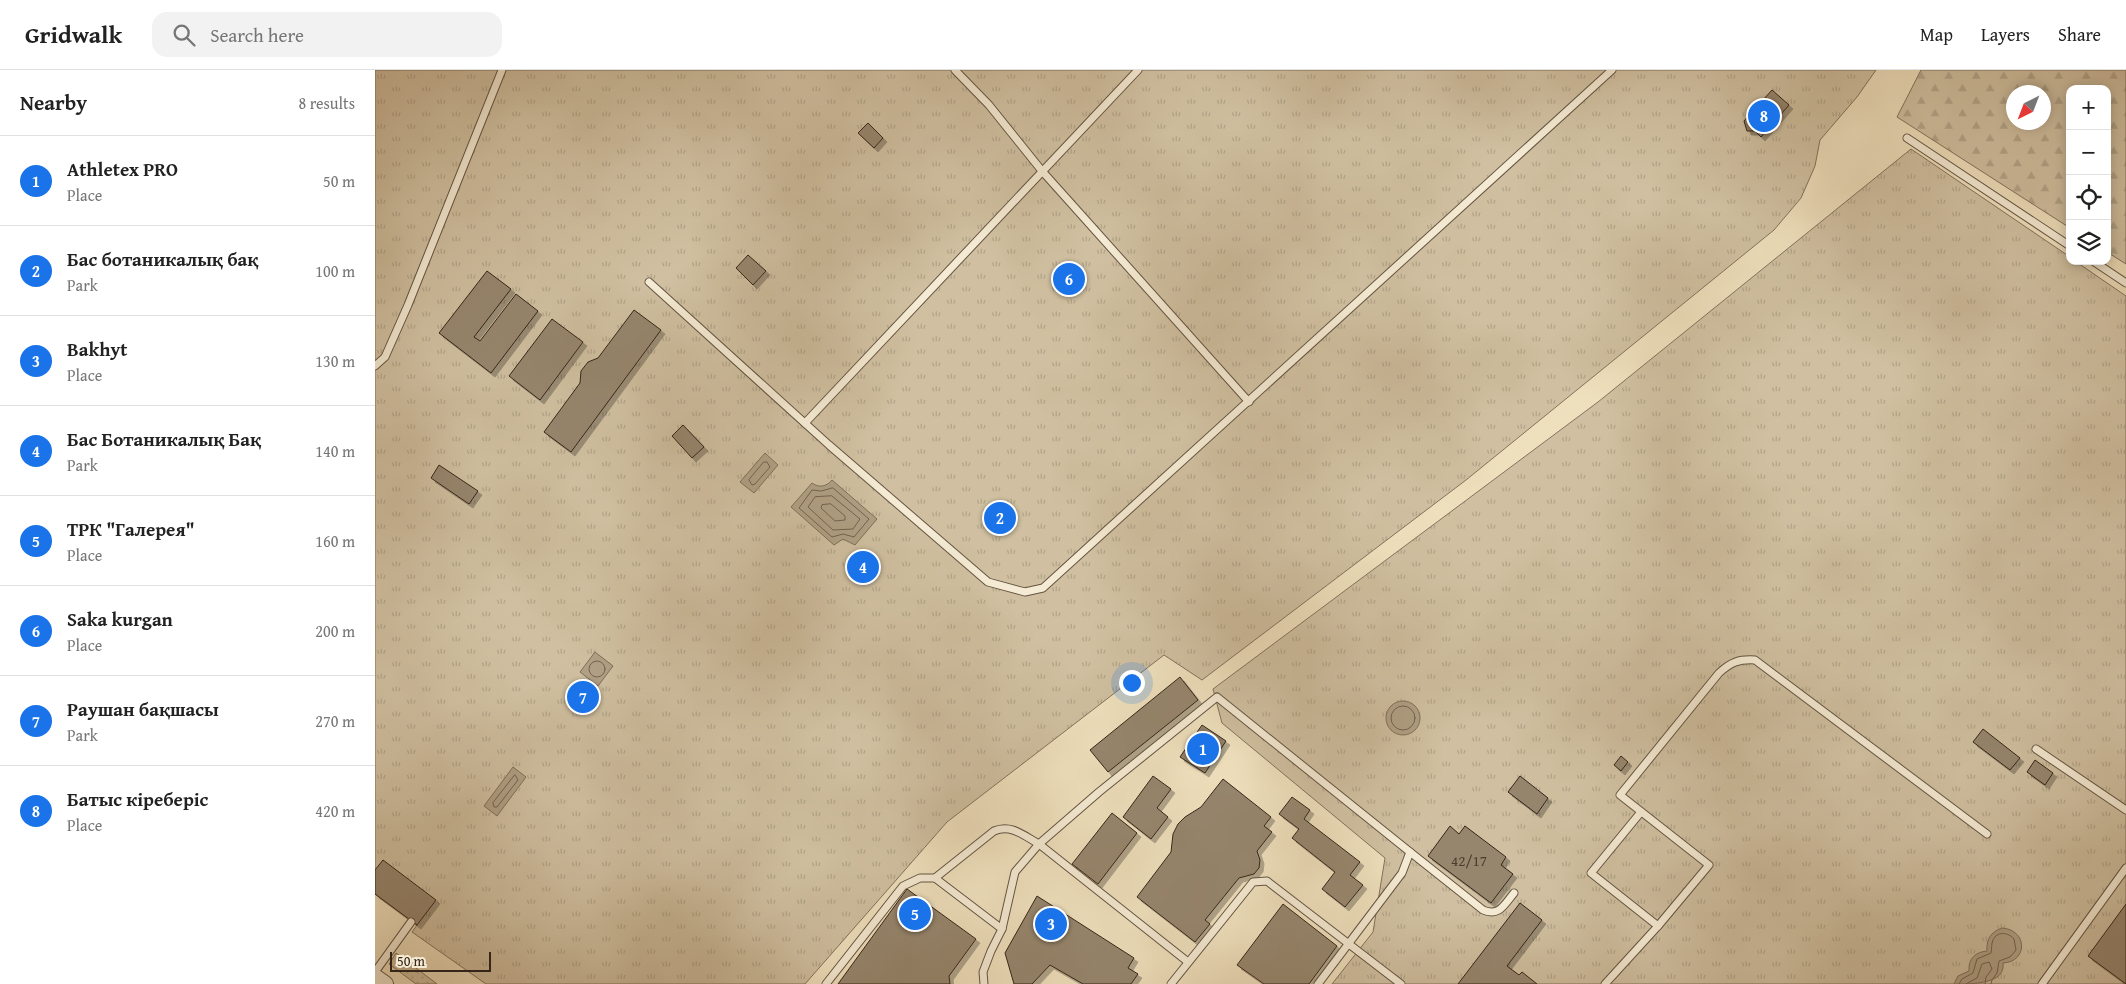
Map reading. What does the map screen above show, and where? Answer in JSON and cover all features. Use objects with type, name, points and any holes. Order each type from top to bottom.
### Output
[{"type":"street","points":[[375,977],[385,984]]},
{"type":"lane","points":[[375,366],[385,357],[408,305],[502,70]]},
{"type":"lane","points":[[955,70],[989,106],[1042,172],[1249,402]]},
{"type":"lane","points":[[805,423],[1138,70]]},
{"type":"lane","points":[[649,282],[805,423],[988,582],[1025,592],[1043,588],[1612,70]]},
{"type":"lane","points":[[1907,138],[2066,243]]},
{"type":"lane","points":[[2099,265],[2126,283]]},
{"type":"lane","points":[[1605,984],[1658,926],[1709,865],[1620,795],[1719,673],[1729,664],[1741,659],[1755,660],[1987,834]]},
{"type":"lane","points":[[984,984],[983,972],[991,950],[1002,929],[1015,872],[1039,844],[1099,792],[1217,697],[1483,910],[1491,913],[1498,912],[1514,893]]},
{"type":"lane","points":[[2036,749],[2126,810]]},
{"type":"lane","points":[[1641,812],[1591,873],[1658,926]]},
{"type":"lane","points":[[935,878],[994,832],[1003,827],[1014,829],[1039,844],[1188,962]]},
{"type":"lane","points":[[1319,984],[1402,873],[1410,852]]},
{"type":"lane","points":[[2042,984],[2126,868]]},
{"type":"lane","points":[[826,984],[903,886],[920,878],[935,878],[1002,929]]},
{"type":"lane","points":[[1171,984],[1253,882],[1260,880],[1267,882],[1401,984]]},
{"type":"lane","points":[[375,972],[411,922]]},
{"type":"green space","points":[[375,70],[1876,70],[1857,97],[1820,140],[1815,166],[1801,198],[1774,230],[1466,480],[1202,680],[1164,655],[947,822],[805,984],[486,984],[412,932],[417,925],[375,894]]},
{"type":"green space","points":[[1921,70],[2126,70],[2126,264],[2111,255],[2111,85],[2066,85],[2066,225],[1897,117]]},
{"type":"green space","points":[[1911,149],[2066,254],[2066,265],[2081,265],[2126,296],[2126,984],[1332,984],[1373,932],[1385,858],[1222,723],[1213,689],[1598,402]]},
{"type":"green space","points":[[396,953],[437,984],[416,984],[389,964]]},
{"type":"water","points":[[765,453],[778,465],[754,493],[740,482]]},
{"type":"water","points":[[832,480],[877,519],[855,545],[843,539],[834,545],[791,507],[812,483],[822,486]]},
{"type":"water","points":[[595,652],[613,666],[598,686],[580,672]]},
{"type":"water","points":[[1403,701],[1410,702],[1415,706],[1419,711],[1419,725],[1415,730],[1410,734],[1403,735],[1396,734],[1391,730],[1387,725],[1386,718],[1387,711],[1391,706],[1396,702]]},
{"type":"water","points":[[513,767],[526,777],[497,816],[484,806]]},
{"type":"water","points":[[2002,928],[2017,934],[2022,946],[2021,952],[2017,957],[2003,963],[2003,970],[1994,979],[1979,983],[1954,984],[1958,976],[1969,971],[1973,956],[1987,951],[1988,940],[1992,934]]},
{"type":"building","points":[[1772,90],[1789,105],[1761,137],[1755,131],[1747,131],[1744,121]]},
{"type":"building","points":[[868,123],[883,138],[874,148],[858,133]]},
{"type":"building","points":[[748,255],[766,271],[753,285],[736,268]]},
{"type":"building","points":[[487,271],[511,289],[474,337],[480,341],[516,294],[538,311],[491,373],[439,333]]},
{"type":"building","points":[[634,310],[661,330],[571,452],[544,432],[580,383],[581,371],[588,362],[598,358]]},
{"type":"building","points":[[552,319],[583,342],[540,400],[509,376]]},
{"type":"building","points":[[683,425],[704,447],[692,458],[672,436]]},
{"type":"building","points":[[439,465],[478,491],[469,504],[431,478]]},
{"type":"building","points":[[1180,677],[1198,700],[1108,772],[1090,750]]},
{"type":"building","points":[[1202,725],[1226,741],[1205,773],[1180,757]]},
{"type":"building","points":[[1983,729],[2020,758],[2010,770],[1973,742]]},
{"type":"building","points":[[1621,756],[1628,762],[1621,771],[1614,765]]},
{"type":"building","points":[[2035,760],[2053,773],[2045,785],[2027,772]]},
{"type":"building","points":[[1153,776],[1171,789],[1157,808],[1168,817],[1151,839],[1123,817]]},
{"type":"building","points":[[1520,776],[1548,798],[1537,814],[1508,792]]},
{"type":"building","points":[[1223,779],[1271,817],[1264,826],[1272,832],[1257,851],[1260,860],[1259,868],[1254,874],[1239,878],[1205,920],[1210,924],[1195,942],[1137,897],[1171,852],[1173,834],[1178,824],[1201,807]]},
{"type":"building","points":[[1292,797],[1310,810],[1304,819],[1360,862],[1350,875],[1363,885],[1345,907],[1322,889],[1335,872],[1292,838],[1299,829],[1279,814]]},
{"type":"building","points":[[1112,813],[1137,833],[1098,884],[1072,864]]},
{"type":"building","points":[[1450,826],[1459,834],[1465,826],[1506,857],[1501,865],[1513,874],[1491,903],[1428,856]]},
{"type":"building","points":[[383,860],[436,900],[417,925],[375,894],[375,870]]},
{"type":"building","points":[[907,889],[976,939],[949,976],[950,984],[838,984]]},
{"type":"building","points":[[1037,896],[1134,958],[1128,968],[1138,974],[1131,984],[1083,984],[1050,965],[1032,984],[1014,984],[1005,953]]},
{"type":"building","points":[[1520,903],[1542,920],[1507,966],[1519,975],[1522,972],[1537,984],[1458,984]]},
{"type":"building","points":[[1283,904],[1337,946],[1309,984],[1264,984],[1237,965]]},
{"type":"building","points":[[2126,904],[2126,984],[2088,956]]},
{"type":"place","name":"Батыс кіреберіс","points":[[1764,116]]},
{"type":"place","name":"Saka kurgan","points":[[1069,279]]},
{"type":"place","name":"Бас ботаникалық бақ","points":[[1000,518]]},
{"type":"place","name":"Бас Ботаникалық Бақ","points":[[863,567]]},
{"type":"place","name":"Раушан бақшасы","points":[[583,697]]},
{"type":"place","name":"Athletex PRO","points":[[1203,749]]},
{"type":"place","name":"ТРК \"Галерея\"","points":[[915,914]]},
{"type":"place","name":"Bakhyt","points":[[1051,924]]}]
